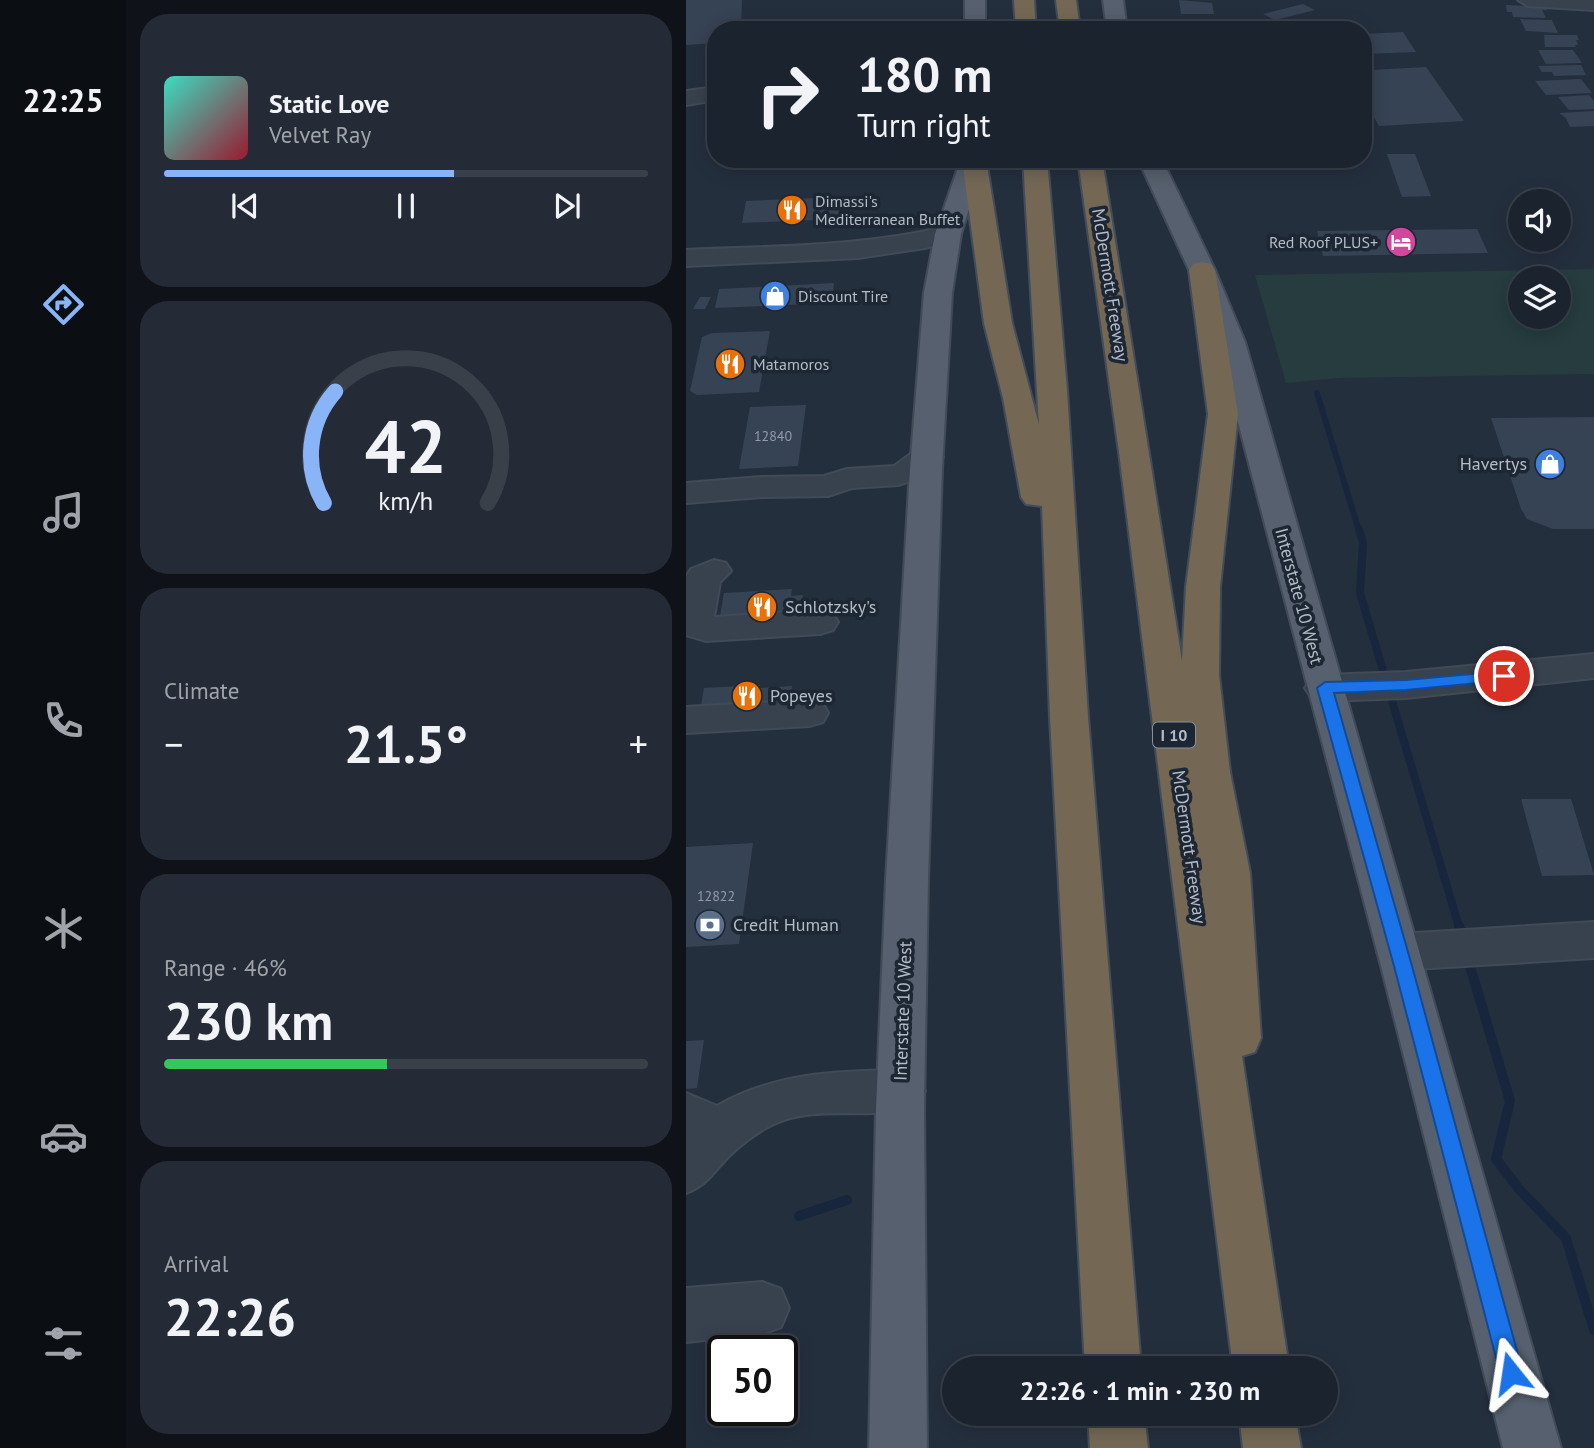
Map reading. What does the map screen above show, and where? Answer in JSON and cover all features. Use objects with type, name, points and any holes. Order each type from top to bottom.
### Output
[{"type":"highway","points":[[1024,0],[1025,21]]},
{"type":"highway","points":[[1066,0],[1069,21]]},
{"type":"highway","points":[[975,168],[998,323],[1032,464],[1069,717]]},
{"type":"highway","points":[[1036,168],[1112,1356]]},
{"type":"highway","name":"McDermott Freeway","points":[[1091,168],[1139,479],[1259,1356]]},
{"type":"highway","points":[[1202,270],[1223,414],[1203,587],[1200,675],[1210,772],[1229,873],[1252,1312]]},
{"type":"highway","points":[[1117,1426],[1119,1448]]},
{"type":"highway","points":[[1269,1426],[1272,1448]]},
{"type":"main road","points":[[975,0],[975,21]]},
{"type":"main road","points":[[1113,0],[1116,21]]},
{"type":"main road","name":"Interstate 10 West","points":[[898,1448],[901,1091],[907,880],[924,505],[938,293],[945,250],[971,168]]},
{"type":"main road","name":"Interstate 10 West","points":[[1154,168],[1202,270],[1231,342],[1325,688],[1444,949],[1531,1448]]},
{"type":"street","points":[[1528,0],[1592,12]]},
{"type":"street","points":[[686,98],[707,94]]},
{"type":"street","points":[[686,258],[858,250],[879,256],[915,255],[929,258],[945,250]]},
{"type":"street","points":[[686,493],[761,487],[828,486],[847,479],[898,475],[912,470],[927,457]]},
{"type":"street","points":[[828,486],[849,496],[902,494],[924,505]]},
{"type":"street","points":[[714,571],[703,577],[695,626],[706,629],[820,622]]},
{"type":"street","points":[[1325,688],[1389,685],[1594,666]]},
{"type":"street","points":[[686,720],[809,713]]},
{"type":"street","points":[[1444,949],[1594,940]]},
{"type":"street","points":[[696,1141],[779,1099],[804,1094],[901,1091]]},
{"type":"street","points":[[686,1315],[762,1308]]},
{"type":"green space","points":[[1571,269],[1594,269],[1594,374],[1339,378],[1286,383],[1255,275],[1508,271],[1508,329],[1571,329]]},
{"type":"building","points":[[686,0],[742,0],[741,21],[707,21],[707,44],[686,45]]},
{"type":"building","points":[[1179,0],[1212,3],[1214,14],[1181,14]]},
{"type":"building","points":[[1303,4],[1315,10],[1275,20],[1263,14]]},
{"type":"building","points":[[1506,5],[1546,7],[1547,10],[1542,10],[1546,18],[1513,17],[1512,12],[1507,12]]},
{"type":"building","points":[[1520,19],[1552,20],[1558,33],[1526,31]]},
{"type":"building","points":[[1403,32],[1416,52],[1372,54],[1372,34]]},
{"type":"building","points":[[1544,35],[1577,35],[1578,45],[1545,47]]},
{"type":"building","points":[[1538,50],[1573,50],[1582,63],[1546,64]]},
{"type":"building","points":[[1581,65],[1586,75],[1554,76],[1552,72],[1542,72],[1538,66]]},
{"type":"building","points":[[1426,67],[1464,121],[1379,126],[1372,114],[1372,70]]},
{"type":"building","points":[[1581,79],[1592,93],[1546,95],[1535,81]]},
{"type":"building","points":[[1589,95],[1594,101],[1594,109],[1569,110],[1558,97]]},
{"type":"building","points":[[1594,111],[1594,126],[1570,127],[1566,118],[1559,113]]},
{"type":"building","points":[[1387,154],[1415,154],[1431,196],[1402,197]]},
{"type":"building","name":"Dimassi's Mediterranean Buffet","points":[[840,197],[838,219],[742,223],[746,201]]},
{"type":"building","name":"Red Roof PLUS+","points":[[1477,229],[1488,253],[1323,256],[1317,231]]},
{"type":"building","name":"Discount Tire","points":[[834,283],[832,303],[715,308],[719,289]]},
{"type":"building","points":[[700,297],[711,297],[705,309],[693,309]]},
{"type":"building","name":"Matamoros","points":[[770,331],[759,392],[697,395],[690,391],[702,337],[712,333]]},
{"type":"building","points":[[806,405],[798,466],[739,469],[750,407]]},
{"type":"building","name":"Havertys","points":[[1594,417],[1594,529],[1553,529],[1527,519],[1521,509],[1491,418]]},
{"type":"building","name":"Schlotzsky's","points":[[792,589],[791,596],[803,595],[801,617],[719,622],[724,593]]},
{"type":"building","name":"Popeyes","points":[[760,685],[760,688],[792,686],[790,705],[700,712],[704,688]]},
{"type":"building","points":[[1521,799],[1571,799],[1594,875],[1542,876]]},
{"type":"building","points":[[753,843],[739,944],[686,947],[686,847]]},
{"type":"building","points":[[704,1040],[697,1088],[686,1089],[686,1041]]},
{"type":"waterway","points":[[1317,393],[1359,531]]},
{"type":"waterway","points":[[1359,529],[1363,543],[1360,593],[1459,927]]},
{"type":"waterway","points":[[1459,926],[1463,940]]},
{"type":"waterway","points":[[1467,956],[1510,1101],[1496,1159],[1519,1189],[1566,1238],[1594,1330]]},
{"type":"waterway","points":[[799,1216],[847,1200]]},
{"type":"place","name":"Dimassi's Mediterranean Buffet","points":[[792,210]]},
{"type":"place","name":"Red Roof PLUS+","points":[[1401,242]]},
{"type":"place","name":"Discount Tire","points":[[775,296]]},
{"type":"place","name":"Matamoros","points":[[730,364]]},
{"type":"place","name":"Havertys","points":[[1550,464]]},
{"type":"place","name":"Schlotzsky's","points":[[762,607]]},
{"type":"place","name":"Popeyes","points":[[747,696]]},
{"type":"place","name":"Credit Human","points":[[710,925]]},
{"type":"route","points":[[1504,676],[1406,685],[1325,688],[1403,966],[1511,1373]]}]
